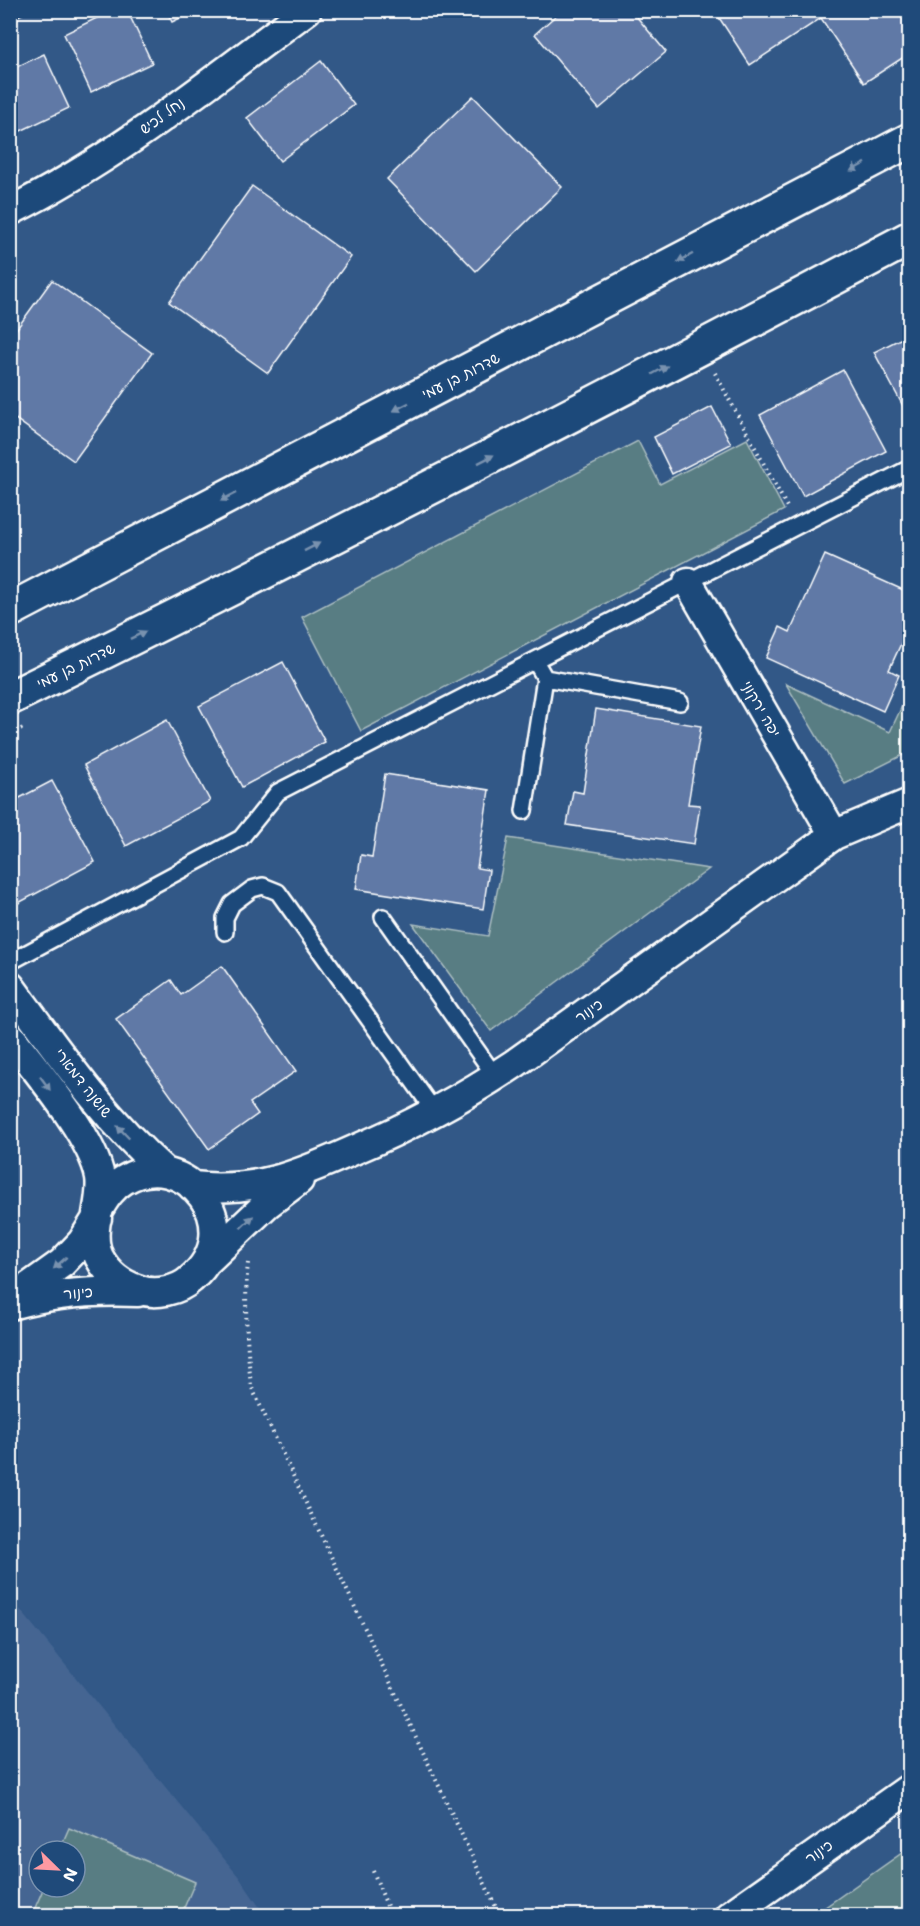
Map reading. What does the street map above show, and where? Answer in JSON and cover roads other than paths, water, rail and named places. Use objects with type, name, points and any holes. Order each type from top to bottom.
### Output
[{"type":"main road","name":"שדרות בן עמי","points":[[10,610],[909,140]]},
{"type":"main road","name":"שדרות בן עמי","points":[[10,698],[166,622],[702,348],[909,238]]},
{"type":"street","name":"נחל לכיש","points":[[10,212],[47,193],[101,160],[307,10]]},
{"type":"street","name":"יפה ירקוני","points":[[688,582],[838,833]]},
{"type":"street","name":"כינור","points":[[192,1185],[227,1188],[282,1179],[321,1165],[435,1112],[495,1077],[838,833],[909,786]]},
{"type":"street","name":"כינור","points":[[838,833],[909,803]]},
{"type":"street","name":"שושנה דמארי","points":[[10,986],[100,1106],[134,1144],[165,1172]]},
{"type":"street","name":"שושנה דמארי","points":[[10,1036],[87,1144],[99,1175],[101,1191],[97,1214]]},
{"type":"street","name":"כינור","points":[[205,1264],[267,1204],[321,1165]]},
{"type":"street","points":[[144,1172],[165,1172],[185,1179],[192,1185],[201,1193],[211,1211],[215,1231],[212,1251],[202,1270],[186,1283],[168,1291],[147,1292],[127,1286],[110,1274],[99,1257],[95,1244],[97,1214],[109,1192],[125,1179],[144,1172]]},
{"type":"street","name":"כינור","points":[[10,1300],[62,1263],[82,1242],[97,1214]]},
{"type":"street","name":"כינור","points":[[10,1305],[33,1298],[70,1292],[147,1292]]},
{"type":"street","name":"כינור","points":[[729,1916],[909,1788]]},
{"type":"lane","points":[[10,962],[241,838],[278,792],[909,468]]},
{"type":"lane","points":[[524,811],[545,678],[535,661]]},
{"type":"lane","points":[[545,678],[680,702]]},
{"type":"lane","points":[[225,932],[225,918],[232,904],[252,889],[263,886],[278,892],[435,1112]]},
{"type":"lane","points":[[383,917],[495,1077]]}]
